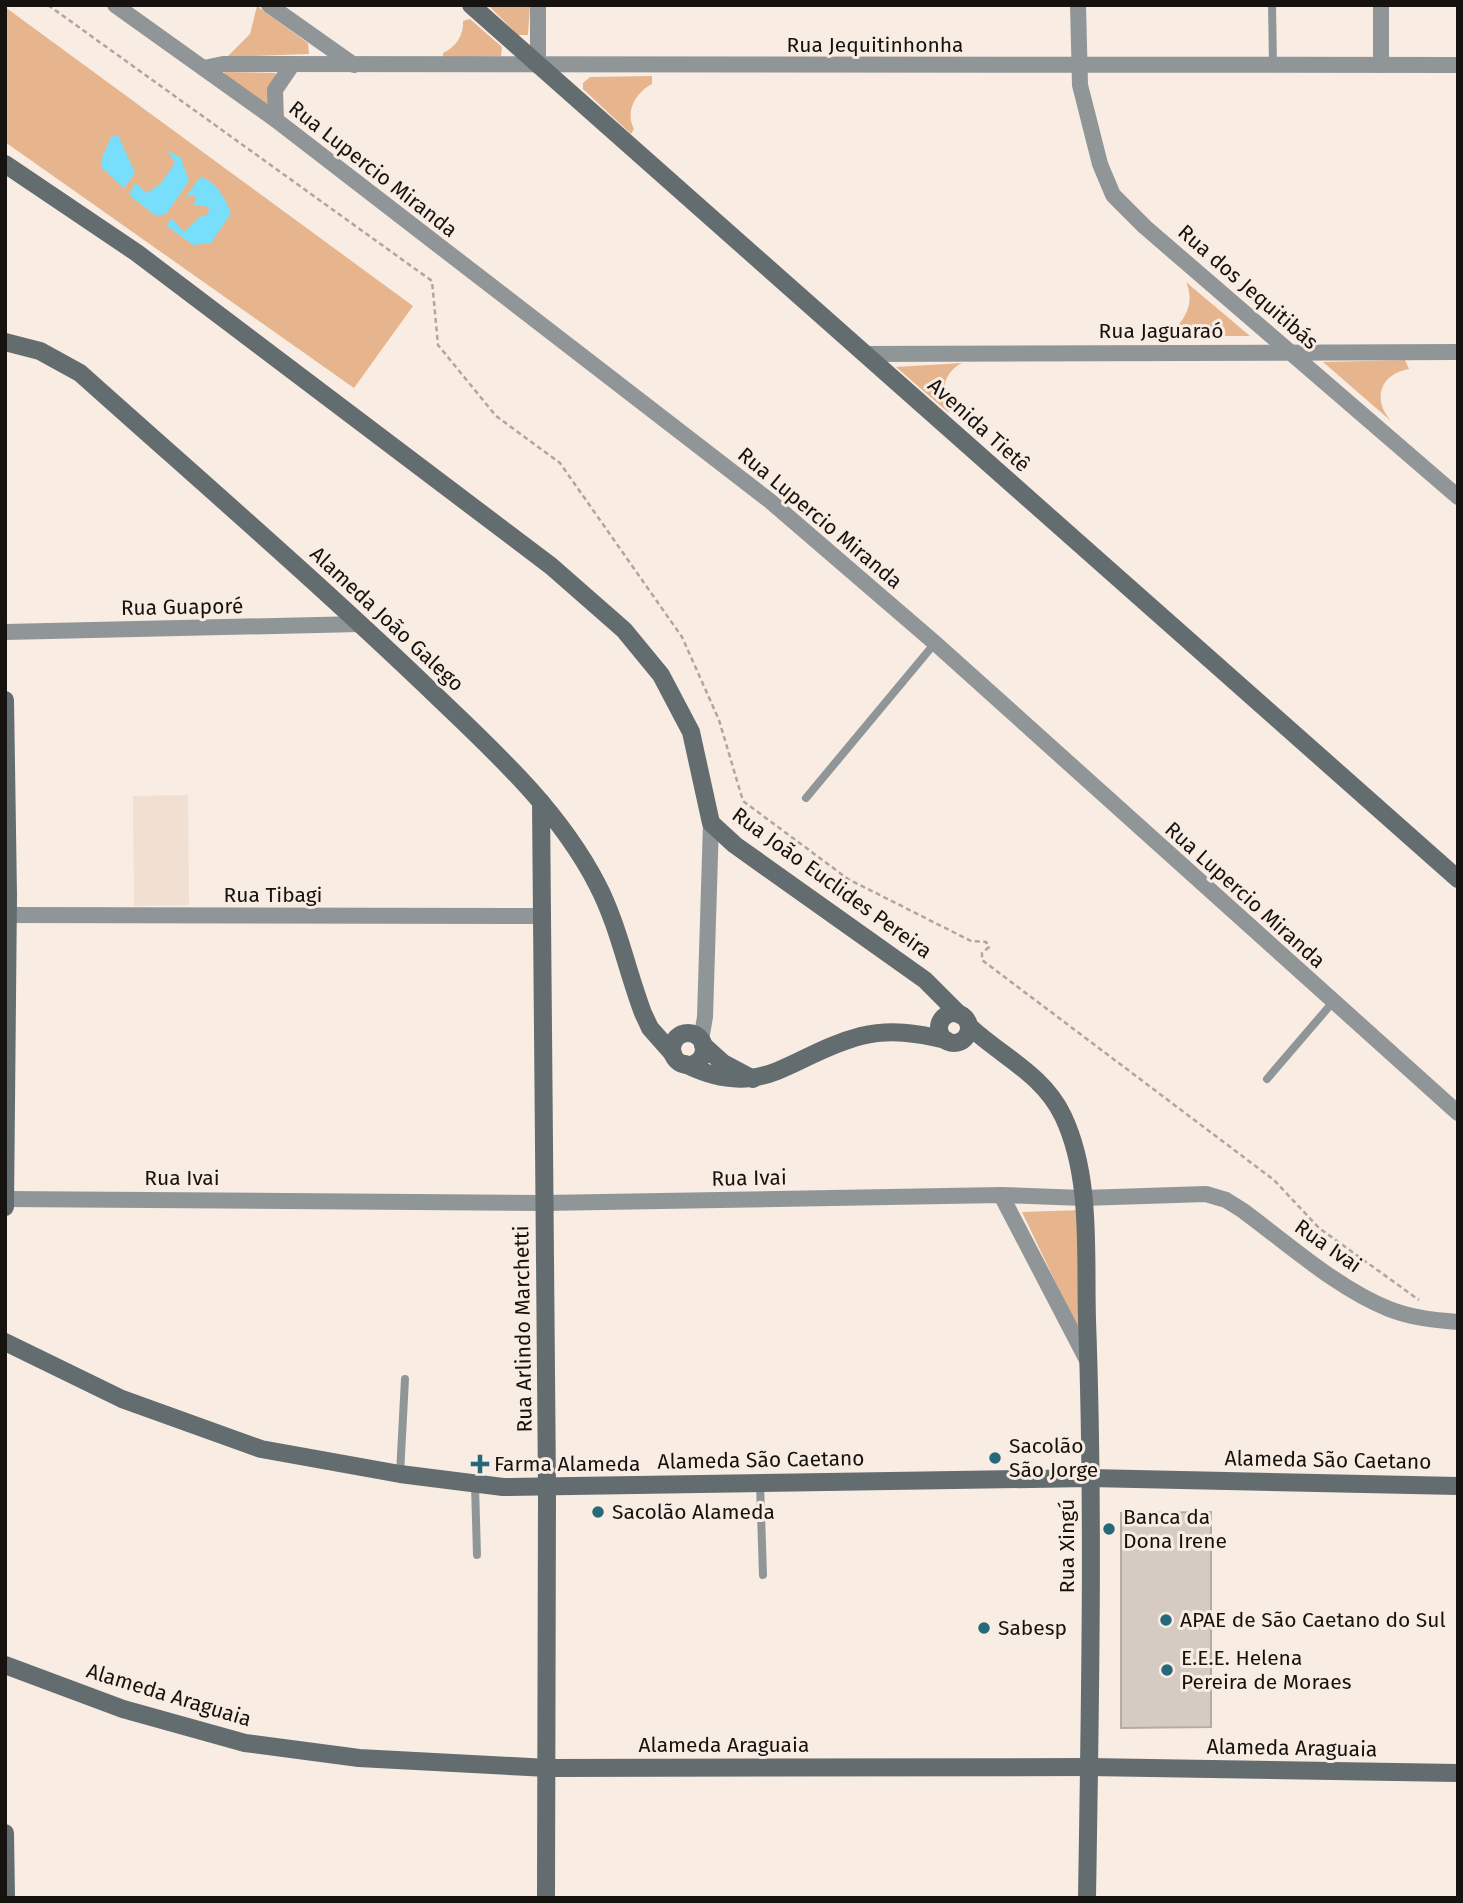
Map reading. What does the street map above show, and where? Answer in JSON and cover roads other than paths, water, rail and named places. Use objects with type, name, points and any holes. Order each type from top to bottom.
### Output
[{"type":"street","name":"Rua Lupercio Miranda","points":[[115,5],[276,120],[770,501],[935,643],[1458,1113]]},
{"type":"street","points":[[269,5],[354,65]]},
{"type":"street","name":"Avenida Tietê","points":[[471,5],[1458,879]]},
{"type":"street","points":[[538,5],[538,66]]},
{"type":"street","name":"Rua dos Jequitibás","points":[[1078,5],[1078,66],[1100,164],[1113,195],[1145,227],[1458,497]]},
{"type":"street","points":[[1381,5],[1381,65]]},
{"type":"street","name":"Rua Jequitinhonha","points":[[204,68],[223,64],[1458,65]]},
{"type":"street","points":[[276,120],[275,90],[292,65]]},
{"type":"street","points":[[5,164],[137,253],[551,566],[603,609],[643,649],[678,701],[700,762],[711,823],[705,1008],[694,1038],[700,1059],[679,1059],[673,1044],[694,1038]]},
{"type":"street","name":"Alameda João Galego","points":[[5,342],[40,351],[80,373],[360,624],[477,733],[541,802],[597,884],[609,909],[643,1013],[657,1037],[679,1059],[723,1080],[753,1079],[858,1037],[891,1031],[915,1032],[953,1027]]},
{"type":"street","name":"Rua Jaguaraó","points":[[864,354],[1458,352]]},
{"type":"street","name":"Rua Guaporé","points":[[5,632],[360,624]]},
{"type":"street","points":[[5,701],[5,1207]]},
{"type":"street","name":"Rua Arlindo Marchetti","points":[[541,802],[547,1488],[546,1898]]},
{"type":"street","name":"Rua João Euclides Pereira","points":[[711,823],[735,845],[925,981],[953,1027]]},
{"type":"street","name":"Rua Tibagi","points":[[6,915],[541,916]]},
{"type":"street","points":[[643,1013],[694,1038],[723,1063],[753,1079]]},
{"type":"street","points":[[953,1027],[996,1049],[1023,1067],[1053,1095],[1072,1139],[1083,1198]]},
{"type":"street","name":"Rua Ivai","points":[[5,1199],[544,1203],[1000,1195],[1083,1198],[1206,1194],[1226,1200],[1357,1292],[1387,1308],[1433,1320],[1458,1322]]},
{"type":"street","name":"Rua Xingú","points":[[1000,1195],[1088,1362]]},
{"type":"street","name":"Rua Xingú","points":[[1083,1198],[1090,1478],[1087,1898]]},
{"type":"street","name":"Alameda São Caetano","points":[[5,1342],[122,1399],[261,1449],[400,1474],[475,1484],[547,1488],[1090,1478],[1458,1486]]},
{"type":"street","name":"Alameda Araguaia","points":[[5,1665],[123,1709],[245,1743],[359,1758],[548,1768],[1089,1767],[1458,1773]]},
{"type":"street","points":[[5,1833],[6,1898]]},
{"type":"lane","points":[[1272,5],[1273,65]]},
{"type":"lane","points":[[806,799],[935,643]]},
{"type":"lane","points":[[1267,1079],[1333,1002]]},
{"type":"lane","points":[[400,1474],[405,1379]]},
{"type":"lane","points":[[760,1483],[763,1575]]},
{"type":"lane","points":[[475,1484],[477,1555]]},
{"type":"water","points":[[118,135],[135,173],[124,188],[102,168],[102,158],[111,137]]},
{"type":"water","points":[[167,150],[181,158],[189,181],[166,214],[156,216],[129,195],[135,183],[147,193],[161,183],[175,163]]},
{"type":"water","points":[[200,177],[215,186],[231,213],[211,243],[193,245],[167,226],[171,218],[184,232],[201,216],[208,215],[209,207],[194,205],[196,195],[186,197]]},
{"type":"place","name":"Sacolão São Jorge","points":[[995,1458]]},
{"type":"place","name":"Farma Alameda","points":[[480,1464]]},
{"type":"place","name":"Sacolão Alameda","points":[[598,1512]]},
{"type":"place","name":"Banca da Dona Irene","points":[[1109,1529]]},
{"type":"place","name":"APAE de São Caetano do Sul","points":[[1166,1620]]},
{"type":"place","name":"Sabesp","points":[[984,1628]]},
{"type":"place","name":"E.E.E. Helena Pereira de Moraes","points":[[1167,1670]]}]
